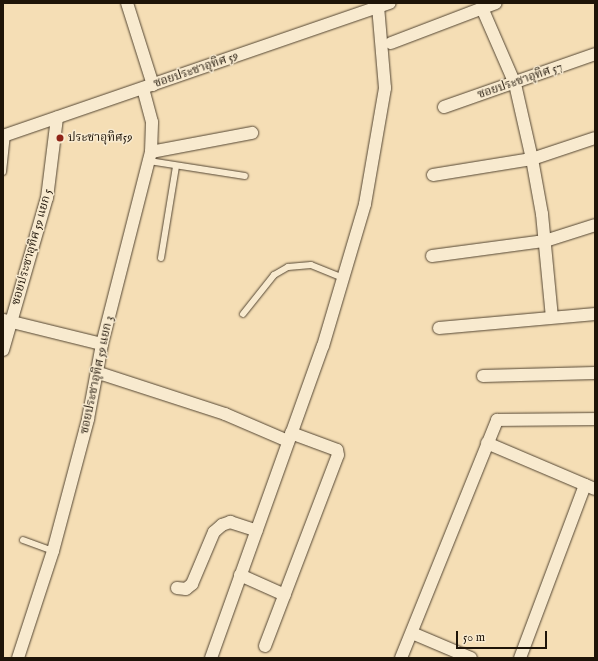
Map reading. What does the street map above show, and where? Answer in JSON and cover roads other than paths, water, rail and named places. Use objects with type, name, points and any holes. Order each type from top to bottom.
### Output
[{"type":"street","name":"ซอยประชาอุทิศ 59 แยก 3","points":[[18,658],[53,551],[99,373],[102,344],[150,156],[152,122],[148,87],[127,3]]},
{"type":"street","name":"ซอยประชาอุทิศ 59","points":[[5,135],[390,3]]},
{"type":"street","points":[[390,43],[496,3]]},
{"type":"street","points":[[212,658],[346,278],[364,204],[384,88],[378,7]]},
{"type":"street","points":[[482,8],[515,84],[532,159],[545,241],[552,317]]},
{"type":"street","name":"ซอยประชาอุทิศ 57","points":[[444,107],[515,84],[595,54]]},
{"type":"street","name":"ซอยประชาอุทิศ 59 แยก 5","points":[[3,350],[7,321],[47,198],[57,118]]},
{"type":"street","points":[[150,156],[252,132]]},
{"type":"street","points":[[433,175],[532,159],[595,138]]},
{"type":"street","points":[[432,256],[545,241],[595,225]]},
{"type":"street","points":[[439,328],[595,314]]},
{"type":"street","points":[[7,321],[102,344]]},
{"type":"street","points":[[99,373],[290,437],[337,450],[338,455],[265,646]]},
{"type":"street","points":[[483,376],[595,373]]},
{"type":"street","points":[[401,658],[497,420],[595,419]]},
{"type":"street","points":[[487,443],[590,487],[520,658]]},
{"type":"street","points":[[177,588],[186,589],[192,584],[214,532],[222,525],[230,522],[257,531]]},
{"type":"street","points":[[240,575],[285,595]]},
{"type":"street","points":[[412,633],[471,658]]},
{"type":"lane","points":[[3,172],[5,135]]},
{"type":"lane","points":[[150,156],[176,166],[245,176]]},
{"type":"lane","points":[[161,258],[176,166]]},
{"type":"lane","points":[[243,314],[274,275],[288,267],[311,265],[346,278]]},
{"type":"lane","points":[[23,540],[53,551]]},
{"type":"place","name":"ประชาอุทิศ59","points":[[60,138]]}]
